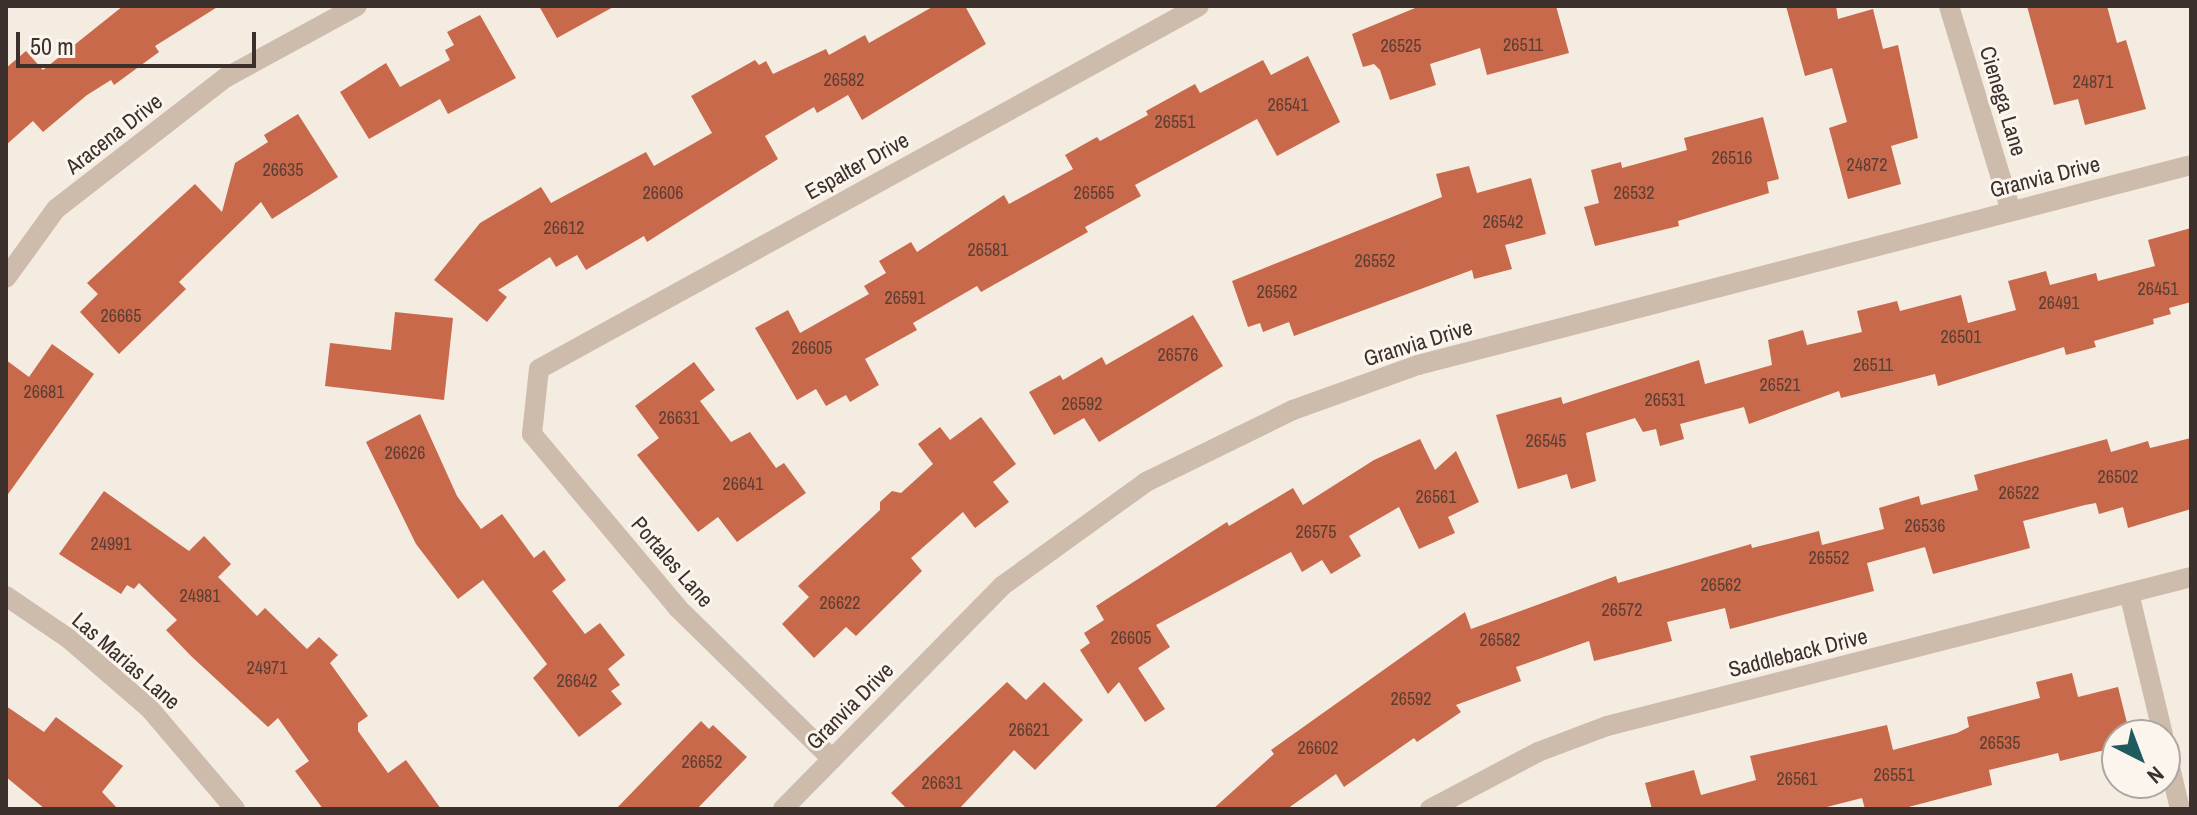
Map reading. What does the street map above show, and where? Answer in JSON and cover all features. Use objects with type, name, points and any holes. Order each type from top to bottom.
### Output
[{"type":"street","name":"Aracena Drive","points":[[6,278],[56,209],[225,78],[357,6]]},
{"type":"street","name":"Espalter Drive","points":[[539,369],[1199,6]]},
{"type":"street","name":"Cienega Lane","points":[[1949,6],[2011,211]]},
{"type":"street","name":"Granvia Drive","points":[[783,809],[1002,586],[1146,482],[1293,410],[1418,365],[2191,165]]},
{"type":"street","name":"Portales Lane","points":[[539,369],[532,434],[678,608],[832,759]]},
{"type":"street","name":"Saddleback Drive","points":[[1430,809],[1538,752],[1607,726],[2191,577]]},
{"type":"street","points":[[2129,593],[2159,719]]},
{"type":"street","name":"Las Marias Lane","points":[[6,596],[69,639],[150,709],[235,809]]},
{"type":"building","points":[[123,6],[219,6],[155,46],[159,52],[114,85],[111,80],[87,95],[43,132],[33,121],[6,145],[6,68],[26,51],[43,70]]},
{"type":"building","points":[[539,6],[615,6],[557,38]]},
{"type":"building","points":[[934,6],[965,6],[986,44],[862,120],[848,95],[817,113],[814,107],[765,136],[778,159],[647,242],[644,236],[586,270],[577,255],[556,267],[550,257],[498,290],[507,297],[487,322],[434,280],[480,223],[541,187],[551,203],[646,152],[654,166],[712,133],[691,96],[755,60],[759,65],[766,61],[773,74],[826,49],[829,55],[865,35],[869,43]]},
{"type":"building","points":[[1420,6],[1556,6],[1569,53],[1487,75],[1480,48],[1430,64],[1436,85],[1390,100],[1380,70],[1374,64],[1363,67],[1352,34]]},
{"type":"building","points":[[1786,6],[1836,6],[1838,19],[1873,9],[1883,49],[1898,45],[1918,138],[1891,146],[1901,184],[1848,199],[1829,128],[1847,122],[1832,68],[1805,76]]},
{"type":"building","points":[[2027,6],[2107,6],[2117,43],[2126,40],[2146,109],[2085,125],[2078,99],[2054,105]]},
{"type":"building","points":[[480,15],[516,78],[448,114],[440,99],[369,139],[340,92],[386,63],[400,87],[450,60],[445,50],[454,45],[447,32]]},
{"type":"building","points":[[1308,56],[1340,122],[1277,156],[1257,119],[1135,185],[1141,196],[1085,227],[1088,232],[981,292],[977,286],[913,323],[917,330],[865,359],[879,385],[850,402],[846,395],[826,406],[816,389],[797,400],[755,328],[788,310],[800,333],[869,294],[864,286],[886,273],[879,261],[911,242],[917,252],[1004,195],[1009,204],[1073,169],[1065,155],[1097,137],[1100,141],[1148,115],[1146,111],[1195,84],[1200,93],[1263,60],[1271,75]]},
{"type":"building","points":[[298,114],[338,177],[272,219],[261,202],[179,282],[186,289],[119,354],[80,312],[98,294],[87,283],[195,184],[222,212],[235,163],[268,142],[264,135]]},
{"type":"building","points":[[1763,117],[1779,179],[1767,182],[1769,193],[1678,221],[1679,226],[1595,246],[1584,207],[1599,203],[1591,170],[1621,162],[1622,168],[1687,150],[1684,138]]},
{"type":"building","points":[[1469,166],[1477,193],[1531,178],[1546,234],[1505,245],[1512,269],[1474,279],[1472,270],[1294,336],[1289,322],[1263,332],[1260,323],[1248,327],[1232,281],[1442,197],[1436,174]]},
{"type":"building","points":[[2191,228],[2191,302],[2169,308],[2171,314],[2153,319],[2154,324],[2094,341],[2096,347],[2066,355],[2064,347],[1938,386],[1935,374],[1841,398],[1839,391],[1749,424],[1744,407],[1680,424],[1684,439],[1660,446],[1656,429],[1643,432],[1635,418],[1586,433],[1596,481],[1571,489],[1567,474],[1518,489],[1496,415],[1561,397],[1563,404],[1699,360],[1705,384],[1772,365],[1768,340],[1803,330],[1807,345],[1862,332],[1857,311],[1897,301],[1900,311],[1961,295],[1968,323],[2016,310],[2008,281],[2046,271],[2050,285],[2096,273],[2098,281],[2155,266],[2148,240]]},
{"type":"building","points":[[395,312],[453,318],[444,400],[325,386],[330,343],[391,350]]},
{"type":"building","points":[[1193,315],[1223,366],[1099,442],[1084,418],[1054,435],[1029,392],[1060,375],[1063,380],[1102,357],[1106,365]]},
{"type":"building","points":[[52,344],[94,374],[6,497],[6,360],[29,377]]},
{"type":"building","points":[[694,362],[715,390],[700,401],[731,442],[750,432],[776,468],[784,463],[806,493],[737,542],[718,517],[698,532],[637,455],[659,438],[635,406]]},
{"type":"building","points":[[420,414],[457,496],[481,529],[502,514],[534,558],[544,550],[566,580],[552,591],[585,634],[600,623],[625,655],[608,669],[620,685],[611,691],[622,704],[579,737],[533,678],[547,664],[483,580],[458,599],[416,544],[366,442]]},
{"type":"building","points":[[981,417],[1016,464],[993,482],[1009,502],[975,528],[963,512],[911,558],[922,571],[856,636],[846,627],[814,658],[782,624],[809,597],[798,586],[880,510],[880,502],[892,491],[901,493],[933,464],[918,444],[940,427],[950,440]]},
{"type":"building","points":[[2191,438],[2191,509],[2128,528],[2123,507],[2099,514],[2096,503],[2085,505],[2023,521],[2030,548],[1933,574],[1925,547],[1867,563],[1874,591],[1730,629],[1725,608],[1667,622],[1672,641],[1594,661],[1589,641],[1516,667],[1521,681],[1456,705],[1461,712],[1417,742],[1414,738],[1344,787],[1336,774],[1287,809],[1213,809],[1274,754],[1271,750],[1465,612],[1471,629],[1616,576],[1618,583],[1751,544],[1752,548],[1819,531],[1822,545],[1884,529],[1879,508],[1919,496],[1921,505],[1978,490],[1974,475],[2107,439],[2111,452],[2148,441],[2150,448]]},
{"type":"building","points":[[1420,439],[1435,470],[1456,451],[1479,502],[1448,517],[1455,533],[1419,549],[1399,507],[1349,536],[1361,556],[1331,574],[1322,560],[1302,572],[1291,552],[1156,625],[1170,647],[1138,668],[1165,709],[1145,722],[1119,682],[1108,694],[1080,650],[1090,643],[1084,633],[1104,620],[1096,606],[1227,522],[1229,526],[1293,488],[1303,505],[1374,460]]},
{"type":"building","points":[[104,491],[189,551],[204,536],[231,564],[218,577],[257,616],[265,608],[307,649],[319,637],[338,655],[330,663],[368,716],[358,723],[358,731],[388,773],[406,760],[441,809],[323,809],[295,771],[309,761],[278,718],[268,727],[191,656],[166,630],[177,620],[139,583],[134,589],[127,585],[121,594],[59,554]]},
{"type":"building","points":[[2072,673],[2078,697],[2118,687],[2126,719],[2101,719],[2101,751],[2060,761],[2058,753],[1989,770],[1992,785],[1901,809],[1865,809],[1862,798],[1819,809],[1652,809],[1645,783],[1694,770],[1701,795],[1756,780],[1750,756],[1887,725],[1893,750],[1957,733],[1969,727],[1967,717],[2040,698],[2036,682]]},
{"type":"building","points":[[1007,682],[1026,700],[1044,682],[1083,720],[1035,770],[1014,750],[959,809],[907,809],[891,793]]},
{"type":"building","points":[[6,706],[44,732],[56,717],[123,766],[102,792],[118,809],[45,809],[6,777]]},
{"type":"building","points":[[701,721],[709,729],[713,725],[747,757],[697,809],[616,809]]}]
